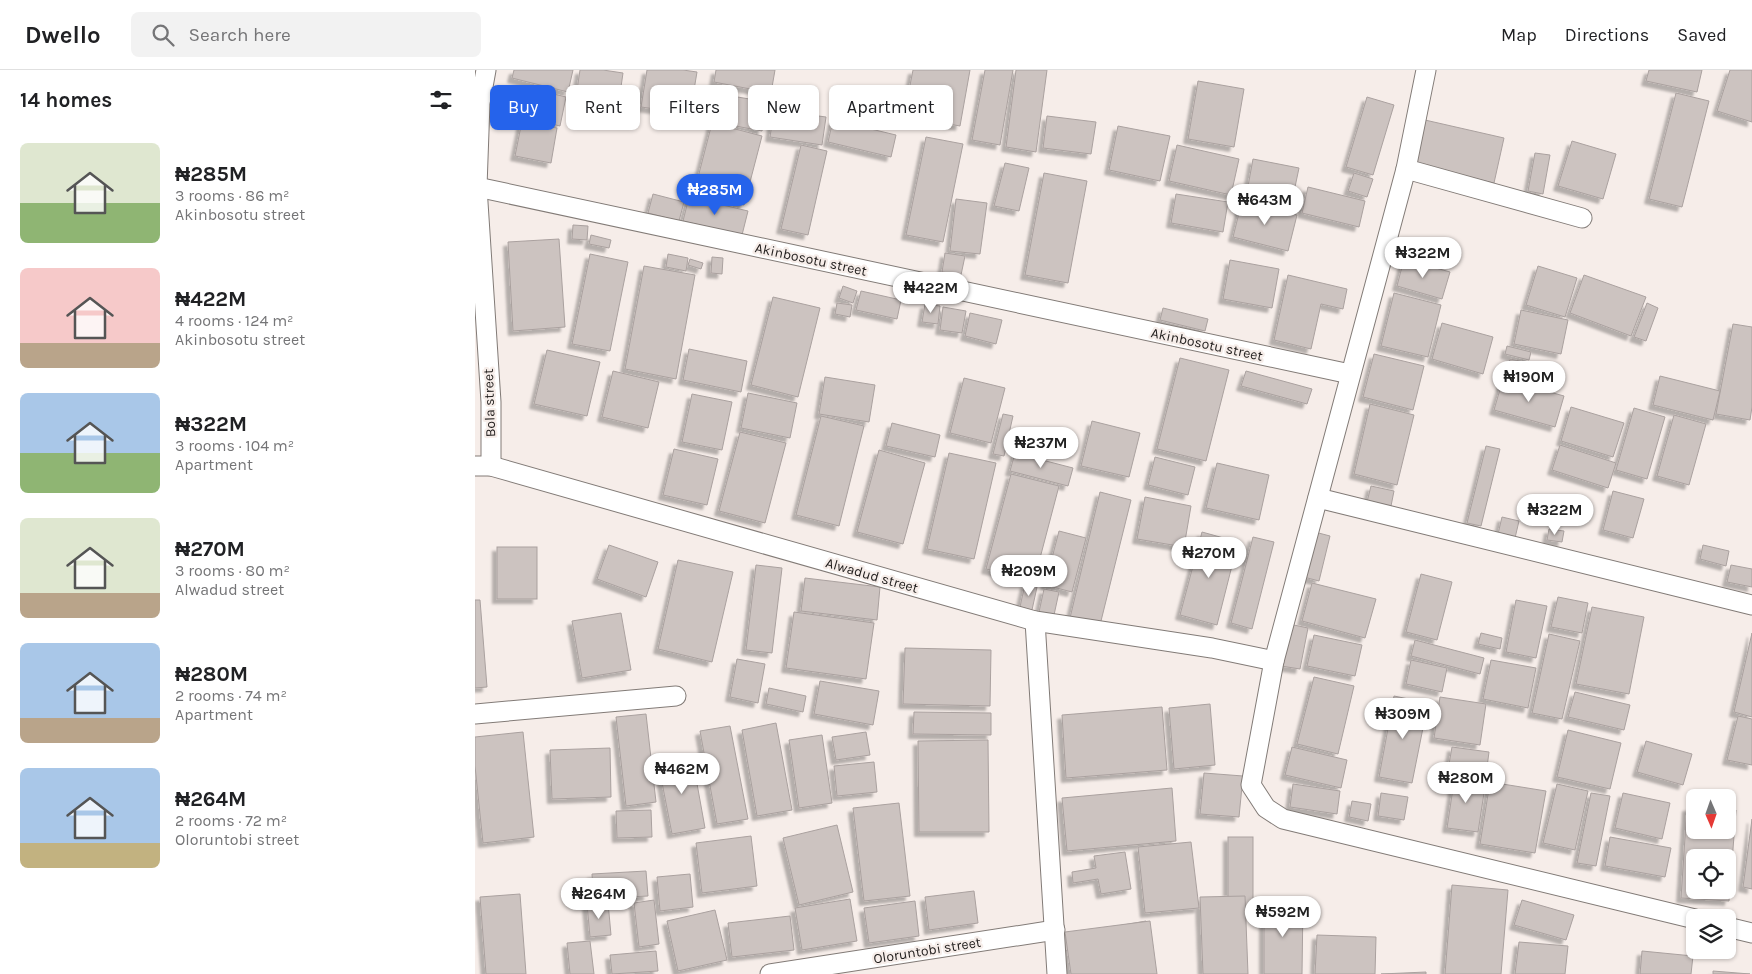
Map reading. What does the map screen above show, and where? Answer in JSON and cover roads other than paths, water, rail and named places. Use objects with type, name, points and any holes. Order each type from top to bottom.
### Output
[{"type":"street","name":"Bola street","points":[[483,466],[491,402],[477,187],[478,104],[486,70]]},
{"type":"street","points":[[1426,70],[1406,169],[1274,661],[1251,785],[1266,808],[1283,819],[1686,917]]},
{"type":"street","points":[[1406,169],[1582,218]]},
{"type":"street","name":"Akinbosotu street","points":[[477,187],[1350,374]]},
{"type":"street","name":"Alwadud street","points":[[483,466],[1035,621],[1212,648],[1274,661]]},
{"type":"street","points":[[1318,498],[1752,605]]},
{"type":"street","points":[[1035,621],[1057,974]]},
{"type":"street","points":[[475,714],[676,696]]},
{"type":"street","points":[[1736,929],[1752,933]]},
{"type":"street","name":"Oloruntobi street","points":[[770,974],[1055,930]]}]
